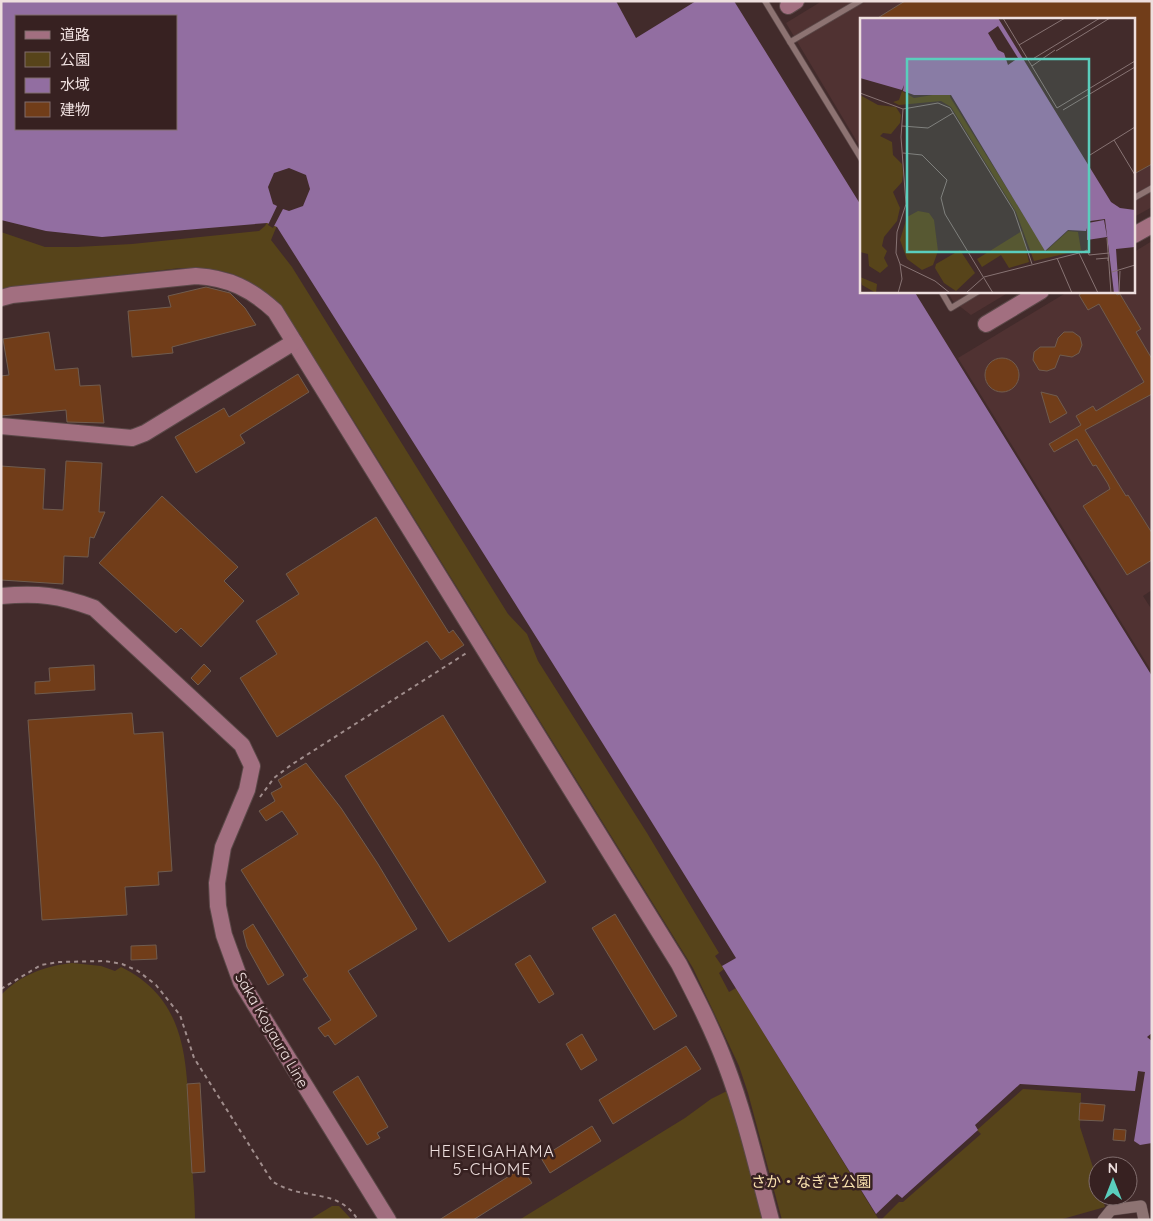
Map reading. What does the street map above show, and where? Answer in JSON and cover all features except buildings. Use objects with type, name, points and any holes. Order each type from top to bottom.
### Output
[{"type":"street","points":[[1136,234],[1152,224]]},
{"type":"street","points":[[1,298],[12,295],[196,276],[215,277],[240,285],[258,295],[275,311],[679,964],[726,1066],[771,1220]]},
{"type":"street","points":[[986,324],[1039,292]]},
{"type":"street","points":[[1,426],[132,438],[145,433],[294,342]]},
{"type":"street","name":"Saka Koyaura Line","points":[[1,596],[24,594],[65,597],[94,608],[242,745],[252,766],[247,790],[235,814],[221,856],[217,883],[218,906],[224,935],[241,982],[388,1220]]},
{"type":"street","points":[[1103,1220],[1111,1210],[1141,1206],[1144,1220]]},
{"type":"lane","points":[[765,1],[860,157]]},
{"type":"lane","points":[[790,42],[860,1]]},
{"type":"lane","points":[[1136,197],[1152,188]]},
{"type":"lane","points":[[942,292],[951,308],[977,292]]},
{"type":"path","points":[[259,798],[274,778],[291,765],[481,644]]},
{"type":"path","points":[[1,989],[41,966],[59,962],[105,961],[122,964],[138,972],[156,985],[180,1015],[194,1058],[272,1181],[290,1190],[339,1200],[351,1210],[358,1220]]},
{"type":"shaded area","points":[[822,1],[1152,1],[1152,207],[1136,216],[1136,18],[860,18],[860,147],[786,23]]},
{"type":"shaded area","points":[[1152,241],[1152,590],[1143,596],[1152,610],[1152,672],[958,358],[1067,292],[1136,292],[1136,251]]},
{"type":"shaded area","points":[[948,292],[1009,292],[971,315],[953,301]]},
{"type":"green space","name":"さか・なぎさ公園","points":[[275,207],[283,211],[271,240],[292,267],[508,614],[527,634],[538,661],[647,833],[719,953],[715,956],[724,969],[719,973],[729,992],[736,988],[879,1220],[782,1220],[739,1066],[693,968],[347,410],[276,302],[254,284],[243,278],[220,271],[194,268],[180,268],[1,289],[1,232],[45,247],[132,244],[259,231],[265,226]]},
{"type":"green space","points":[[72,963],[101,966],[115,971],[121,967],[144,981],[160,998],[172,1016],[180,1037],[185,1059],[195,1220],[1,1220],[1,995],[25,977],[52,966]]},
{"type":"green space","points":[[1023,1089],[1081,1093],[1080,1127],[1089,1156],[1088,1206],[1105,1207],[1059,1220],[881,1220],[899,1202],[903,1202],[981,1134],[977,1130]]},
{"type":"green space","points":[[727,1091],[765,1220],[519,1220],[685,1118],[711,1099]]},
{"type":"green space","points":[[332,1206],[339,1206],[352,1220],[309,1220]]},
{"type":"water","points":[[1,1],[616,1],[636,38],[696,1],[734,1],[860,204],[860,292],[915,292],[1152,676],[1152,1033],[1147,1037],[1152,1041],[1152,1143],[1140,1145],[1134,1141],[1145,1072],[1138,1071],[1135,1091],[1020,1084],[975,1125],[978,1130],[902,1198],[897,1194],[876,1214],[722,966],[736,958],[277,227],[267,223],[102,237],[46,231],[1,220]]},
{"type":"pier","points":[[289,168],[306,175],[310,189],[303,206],[289,211],[283,209],[273,228],[268,225],[277,206],[273,204],[268,187],[274,173]]},
{"type":"district","name":"HEISEIGAHAMA 5-CHOME","points":[[492,1160]]}]
